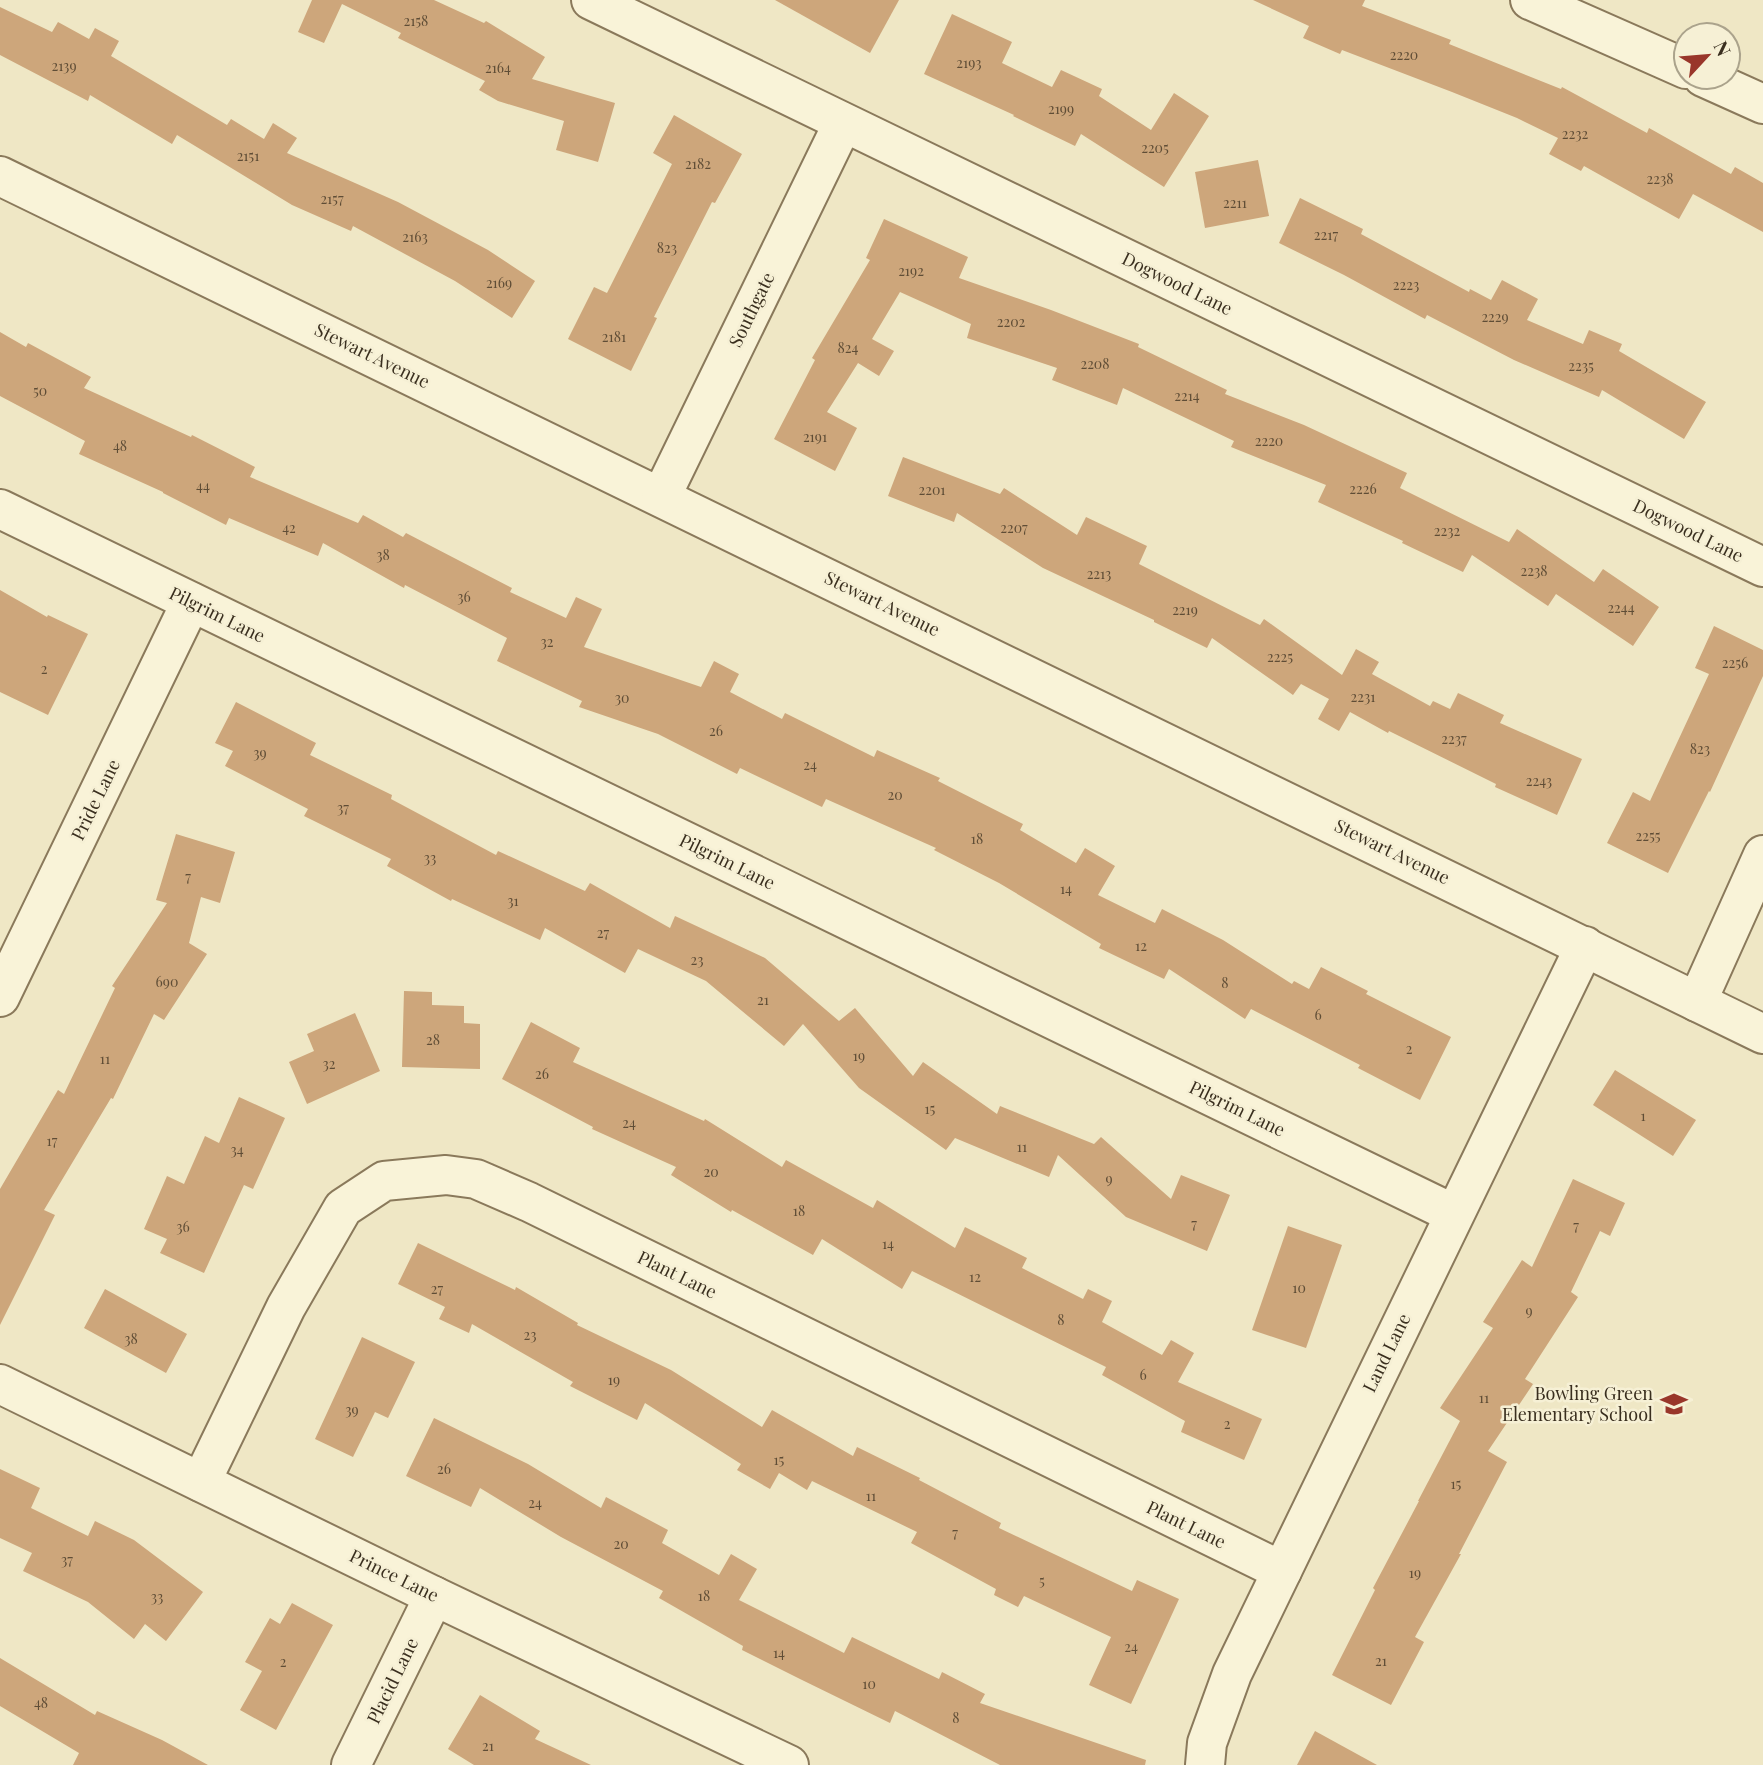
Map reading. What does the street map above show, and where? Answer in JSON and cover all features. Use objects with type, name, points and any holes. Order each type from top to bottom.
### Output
[{"type":"street","name":"Dogwood Lane","points":[[592,0],[1763,567]]},
{"type":"street","points":[[1530,0],[1672,63]]},
{"type":"street","points":[[1734,91],[1763,104]]},
{"type":"street","name":"Southgate","points":[[661,497],[843,123]]},
{"type":"street","name":"Stewart Avenue","points":[[0,176],[1763,1034]]},
{"type":"street","name":"Pilgrim Lane","points":[[0,509],[1454,1214]]},
{"type":"street","name":"Pride Lane","points":[[0,997],[10,952],[191,602]]},
{"type":"street","points":[[1697,1002],[1763,855]]},
{"type":"street","name":"Land Lane","points":[[1205,1765],[1207,1743],[1232,1674],[1585,946]]},
{"type":"street","name":"Plant Lane","points":[[201,1482],[286,1307],[343,1208],[384,1181],[446,1174],[476,1179],[529,1202],[1282,1571]]},
{"type":"street","name":"Prince Lane","points":[[0,1384],[434,1596],[789,1765]]},
{"type":"street","name":"Placid Lane","points":[[351,1765],[434,1596]]},
{"type":"building","points":[[312,0],[434,0],[484,23],[486,21],[545,57],[532,79],[615,103],[598,162],[556,150],[564,121],[498,101],[479,90],[485,81],[398,38],[401,33],[342,4],[324,43],[298,32]]},
{"type":"building","points":[[775,0],[899,0],[870,53]]},
{"type":"building","points":[[1253,0],[1365,0],[1362,6],[1451,40],[1449,44],[1561,89],[1562,87],[1647,133],[1649,128],[1731,174],[1735,167],[1763,183],[1763,232],[1693,194],[1679,219],[1584,166],[1581,171],[1549,154],[1558,138],[1452,92],[1342,50],[1340,54],[1303,38],[1309,26]]},
{"type":"building","points":[[0,7],[52,32],[58,22],[89,39],[95,28],[119,41],[111,56],[227,125],[231,119],[264,139],[273,123],[297,138],[287,153],[398,202],[488,250],[535,281],[512,318],[455,281],[353,226],[351,231],[292,205],[177,135],[172,144],[90,95],[88,101],[0,55]]},
{"type":"building","points":[[952,14],[1012,42],[1002,63],[1052,87],[1061,70],[1102,89],[1099,96],[1151,130],[1174,93],[1209,116],[1164,187],[1081,134],[1075,146],[924,74]]},
{"type":"building","points":[[674,115],[742,154],[715,203],[712,202],[654,317],[657,318],[631,371],[568,339],[594,287],[607,293],[672,164],[653,153]]},
{"type":"building","points":[[1258,160],[1269,216],[1205,228],[1195,172]]},
{"type":"building","points":[[1300,198],[1363,229],[1361,234],[1469,292],[1470,289],[1491,300],[1502,280],[1538,299],[1527,320],[1583,344],[1589,330],[1622,344],[1619,351],[1706,402],[1684,439],[1602,390],[1599,397],[1514,360],[1427,315],[1425,319],[1279,243]]},
{"type":"building","points":[[884,219],[968,257],[959,278],[1139,344],[1138,347],[1227,390],[1225,394],[1304,425],[1407,473],[1400,488],[1509,542],[1517,529],[1594,582],[1603,569],[1659,607],[1633,646],[1556,594],[1548,606],[1472,555],[1463,572],[1318,502],[1326,485],[1231,447],[1234,441],[1123,388],[1117,405],[1052,380],[1057,368],[967,338],[971,324],[900,292],[872,339],[894,351],[879,376],[858,363],[827,412],[857,428],[835,471],[774,439],[815,360],[812,358],[870,260],[866,258]]},
{"type":"building","points":[[0,332],[26,347],[28,343],[91,377],[84,388],[191,437],[192,435],[255,467],[250,477],[358,523],[363,515],[403,537],[406,533],[512,588],[510,592],[566,618],[576,597],[602,609],[584,647],[701,687],[714,661],[739,674],[730,692],[782,719],[785,713],[874,757],[877,750],[940,778],[938,781],[1023,824],[1020,830],[1076,863],[1085,848],[1115,866],[1098,895],[1155,923],[1162,909],[1223,940],[1292,984],[1294,981],[1309,989],[1321,967],[1368,991],[1366,994],[1451,1037],[1420,1100],[1358,1068],[1360,1065],[1251,1009],[1245,1019],[1169,969],[1164,979],[1099,948],[1101,944],[999,883],[934,850],[936,848],[826,799],[822,807],[740,768],[737,774],[658,734],[579,707],[582,701],[497,661],[507,638],[405,585],[404,588],[323,543],[318,556],[229,518],[226,525],[163,492],[79,454],[85,441],[0,396]]},
{"type":"building","points":[[903,457],[1000,494],[1004,488],[1077,535],[1086,517],[1147,546],[1139,564],[1260,625],[1264,619],[1342,675],[1356,649],[1379,662],[1372,674],[1430,706],[1433,701],[1450,709],[1458,693],[1504,715],[1500,723],[1582,759],[1557,815],[1495,787],[1496,784],[1350,712],[1339,731],[1318,719],[1329,699],[1301,684],[1293,695],[1212,638],[1207,648],[1043,568],[957,513],[954,522],[888,496]]},
{"type":"building","points":[[0,590],[47,617],[48,615],[88,634],[48,715],[0,692]]},
{"type":"building","points":[[1714,626],[1763,650],[1763,676],[1710,792],[1668,873],[1607,843],[1633,792],[1650,801],[1709,674],[1695,668]]},
{"type":"building","points":[[236,702],[316,743],[310,755],[392,795],[391,799],[496,855],[498,851],[585,891],[590,883],[670,928],[675,916],[765,958],[839,1021],[855,1008],[913,1076],[923,1062],[997,1114],[1000,1106],[1094,1144],[1101,1137],[1171,1199],[1181,1175],[1230,1195],[1207,1251],[1126,1217],[1058,1155],[1049,1177],[955,1138],[946,1150],[859,1088],[803,1024],[784,1046],[706,981],[638,949],[625,973],[545,928],[540,940],[452,899],[451,901],[387,866],[391,859],[304,816],[308,809],[225,766],[233,751],[215,743]]},
{"type":"building","points":[[176,834],[235,852],[220,903],[201,897],[189,943],[207,954],[164,1020],[154,1014],[113,1099],[111,1098],[44,1210],[55,1215],[0,1325],[0,1189],[58,1090],[64,1094],[115,988],[112,986],[167,903],[156,900]]},
{"type":"building","points":[[404,991],[432,992],[432,1005],[464,1006],[464,1023],[480,1024],[480,1069],[402,1067]]},
{"type":"building","points":[[355,1013],[380,1071],[307,1104],[289,1062],[314,1051],[307,1034]]},
{"type":"building","points":[[531,1022],[580,1048],[573,1062],[704,1121],[705,1119],[782,1167],[786,1160],[873,1208],[877,1200],[955,1248],[965,1227],[1027,1258],[1022,1268],[1083,1299],[1088,1289],[1112,1301],[1102,1322],[1162,1355],[1171,1340],[1194,1353],[1178,1382],[1262,1419],[1244,1460],[1181,1432],[1185,1421],[1102,1375],[1106,1367],[912,1271],[902,1289],[822,1239],[813,1255],[732,1210],[731,1212],[671,1175],[676,1167],[592,1129],[593,1127],[502,1079]]},
{"type":"building","points":[[1615,1070],[1696,1120],[1673,1156],[1593,1105]]},
{"type":"building","points":[[239,1097],[285,1118],[253,1189],[244,1185],[204,1273],[160,1253],[167,1239],[144,1229],[167,1176],[184,1184],[205,1136],[219,1143]]},
{"type":"building","points":[[1573,1179],[1625,1203],[1610,1236],[1600,1231],[1571,1292],[1578,1297],[1525,1379],[1533,1384],[1488,1451],[1507,1462],[1415,1637],[1424,1642],[1391,1705],[1332,1675],[1375,1590],[1373,1588],[1460,1421],[1440,1408],[1493,1328],[1483,1322],[1522,1260],[1532,1267]]},
{"type":"building","points":[[1288,1226],[1342,1245],[1306,1348],[1252,1330]]},
{"type":"building","points":[[418,1243],[515,1290],[516,1287],[578,1323],[577,1325],[671,1370],[762,1427],[772,1410],[853,1456],[857,1447],[920,1478],[919,1480],[1001,1523],[999,1528],[1132,1591],[1137,1580],[1179,1599],[1131,1704],[1089,1685],[1111,1637],[1024,1596],[1018,1607],[994,1595],[996,1589],[911,1543],[917,1532],[812,1481],[807,1490],[779,1473],[770,1489],[737,1470],[741,1464],[645,1403],[637,1420],[570,1386],[573,1382],[472,1324],[469,1333],[439,1319],[445,1307],[398,1284]]},
{"type":"building","points":[[105,1289],[187,1334],[166,1373],[84,1328]]},
{"type":"building","points":[[362,1337],[415,1362],[388,1418],[375,1412],[353,1457],[315,1439]]},
{"type":"building","points":[[434,1418],[528,1464],[601,1508],[606,1497],[668,1530],[662,1543],[719,1575],[731,1554],[757,1569],[739,1600],[844,1653],[852,1637],[939,1679],[942,1672],[985,1694],[980,1703],[1146,1760],[1145,1765],[1000,1765],[895,1711],[890,1723],[742,1650],[743,1646],[659,1598],[663,1591],[561,1537],[480,1488],[471,1507],[406,1476]]},
{"type":"building","points":[[0,1469],[40,1488],[31,1508],[88,1536],[95,1521],[134,1540],[203,1592],[166,1641],[145,1624],[134,1639],[88,1602],[23,1571],[32,1553],[0,1538]]},
{"type":"building","points":[[292,1603],[333,1625],[276,1730],[240,1710],[262,1671],[245,1662],[270,1618],[280,1624]]},
{"type":"building","points":[[0,1658],[95,1715],[97,1711],[162,1740],[208,1765],[73,1765],[79,1753],[0,1706]]},
{"type":"building","points":[[480,1695],[540,1731],[535,1739],[591,1765],[474,1765],[448,1749]]},
{"type":"building","points":[[1315,1731],[1377,1765],[1297,1765]]},
{"type":"place","name":"Bowling Green Elementary School","points":[[1674,1404]]}]
